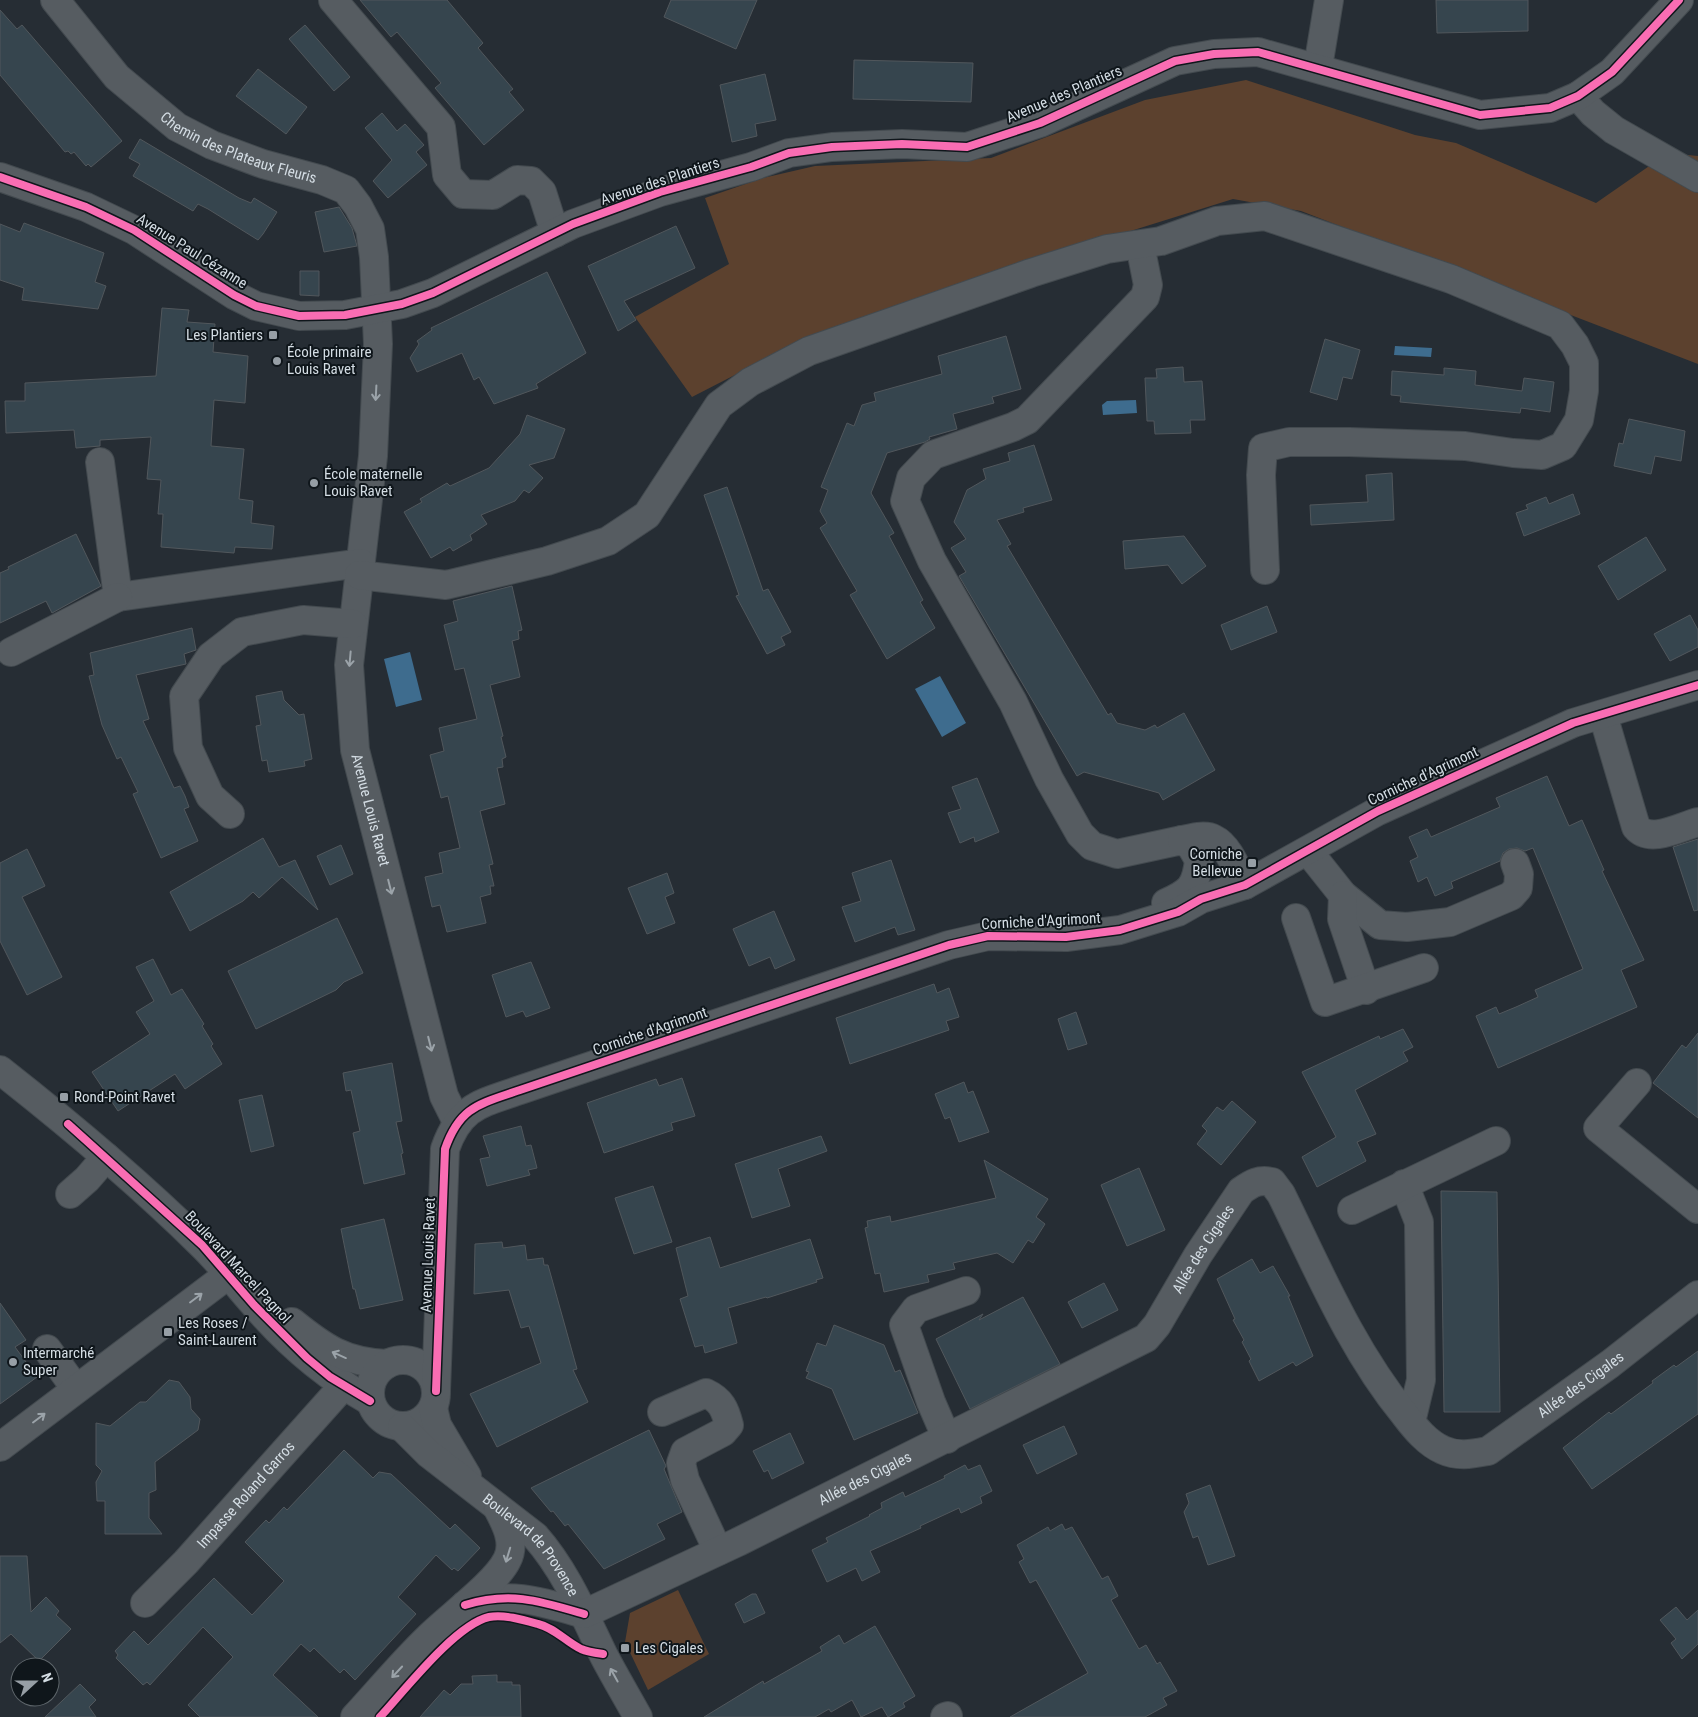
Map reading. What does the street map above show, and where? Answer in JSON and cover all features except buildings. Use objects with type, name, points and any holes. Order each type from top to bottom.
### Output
[{"type":"street","name":"Chemin des Plateaux Fleuris","points":[[55,0],[117,77],[178,127],[212,145],[263,164],[322,180],[346,190],[358,206],[370,229],[374,257],[376,309]]},
{"type":"street","points":[[333,0],[441,127],[447,175],[463,194],[493,195],[517,180],[531,181],[542,192],[555,233]]},
{"type":"street","points":[[1318,67],[1329,0]]},
{"type":"street","name":"Avenue des Plantiers","points":[[376,309],[402,304],[433,293],[555,233],[660,192],[751,167],[789,153],[832,147],[902,144],[967,147],[1040,123],[1175,61],[1214,54],[1258,52],[1318,67],[1480,115],[1550,108],[1578,96],[1612,72],[1679,0]]},
{"type":"street","points":[[1578,96],[1614,130],[1698,178]]},
{"type":"street","name":"Avenue Paul Cézanne","points":[[0,177],[86,208],[134,230],[234,295],[256,306],[298,316],[345,315],[376,309]]},
{"type":"street","points":[[11,652],[118,597],[360,569],[446,585],[547,561],[608,541],[647,515],[719,405],[750,382],[809,351],[1031,273],[1107,249],[1160,241],[1217,222],[1265,216],[1451,279],[1560,325],[1575,345],[1584,363],[1584,391],[1579,420],[1563,446],[1542,454],[1513,453],[1465,446],[1350,442],[1289,442],[1263,448],[1261,475],[1265,570]]},
{"type":"street","points":[[1140,245],[1148,285],[1145,297],[1027,420],[1013,427],[933,454],[910,478],[905,501],[932,560],[1013,702],[1057,795],[1080,834],[1092,846],[1117,854],[1202,836],[1215,839],[1226,850],[1245,885]]},
{"type":"street","name":"Avenue Louis Ravet","points":[[376,309],[378,344],[373,456],[349,666],[355,750],[444,1096],[456,1122],[445,1149],[435,1399]]},
{"type":"street","points":[[100,462],[118,597]]},
{"type":"street","points":[[230,814],[210,796],[188,748],[184,696],[211,656],[242,632],[303,620],[353,624]]},
{"type":"street","name":"Corniche d'Agrimont","points":[[456,1122],[468,1111],[483,1103],[950,945],[988,936],[1066,937],[1120,930],[1178,912],[1202,899],[1245,885],[1378,812],[1573,723],[1603,716],[1698,685]]},
{"type":"street","points":[[1603,716],[1636,827],[1642,834],[1650,836],[1698,822]]},
{"type":"street","points":[[1120,930],[1145,913],[1185,894],[1194,883],[1199,860],[1191,846],[1182,840]]},
{"type":"street","points":[[1308,851],[1343,894],[1380,925],[1407,927],[1450,922],[1511,896],[1518,888],[1519,874],[1515,863]]},
{"type":"street","points":[[1343,894],[1342,919],[1366,990]]},
{"type":"street","points":[[1296,918],[1325,1002],[1366,990],[1424,968]]},
{"type":"street","name":"Boulevard Marcel Pagnol","points":[[0,1070],[106,1157],[202,1245],[254,1305],[307,1358],[370,1401]]},
{"type":"street","points":[[1637,1083],[1598,1128],[1698,1210]]},
{"type":"street","points":[[1352,1210],[1496,1140]]},
{"type":"street","points":[[70,1194],[87,1179],[106,1157]]},
{"type":"street","name":"Allée des Cigales","points":[[584,1614],[718,1552],[1146,1338],[1157,1325],[1198,1255],[1241,1191],[1263,1179],[1272,1182],[1281,1194],[1358,1348],[1387,1393],[1420,1434],[1443,1450],[1465,1456],[1488,1452],[1610,1364],[1698,1295]]},
{"type":"street","points":[[1404,1184],[1419,1222],[1421,1380],[1411,1422]]},
{"type":"street","points":[[0,1447],[229,1274]]},
{"type":"street","name":"Boulevard Marcel Pagnol","points":[[229,1274],[318,1343],[336,1354],[354,1361],[396,1362]]},
{"type":"street","points":[[947,1439],[931,1402],[904,1325],[916,1309],[966,1291]]},
{"type":"street","name":"Avenue Louis Ravet","points":[[396,1362],[424,1332],[440,1301]]},
{"type":"street","points":[[47,1349],[76,1389]]},
{"type":"street","points":[[396,1362],[417,1363],[433,1379],[435,1399],[426,1418],[415,1425],[402,1427],[391,1425],[381,1420],[370,1401],[372,1380],[396,1362]]},
{"type":"street","name":"Impasse Roland Garros","points":[[145,1604],[186,1562],[344,1385]]},
{"type":"street","points":[[662,1412],[706,1393],[717,1398],[725,1410],[729,1425],[723,1432],[685,1452],[681,1463],[685,1480],[718,1552]]},
{"type":"street","name":"Boulevard de Provence","points":[[435,1399],[437,1425],[473,1486]]},
{"type":"street","name":"Boulevard de Provence","points":[[402,1427],[430,1454],[535,1536],[548,1551],[584,1614],[609,1666],[638,1717]]},
{"type":"street","points":[[355,1717],[427,1639],[496,1576],[508,1559],[510,1546],[509,1530],[498,1509]]},
{"type":"street","points":[[465,1605],[489,1598],[515,1598],[541,1601],[584,1614]]},
{"type":"shaded area","points":[[1246,80],[1415,135],[1456,143],[1596,203],[1668,153],[1698,156],[1698,364],[1301,211],[1233,199],[929,294],[803,340],[692,397],[635,317],[729,264],[705,198],[763,178],[815,166],[991,158],[1145,100]]},
{"type":"shaded area","points":[[678,1590],[709,1654],[648,1690],[625,1642],[630,1613]]},
{"type":"water","points":[[1395,346],[1432,348],[1431,357],[1394,355]]},
{"type":"water","points":[[1136,400],[1137,413],[1103,415],[1102,405],[1107,401]]},
{"type":"water","points":[[410,652],[422,700],[396,707],[384,659]]},
{"type":"water","points":[[940,676],[966,723],[942,737],[915,689]]},
{"type":"cycle path","points":[[0,177],[86,207],[134,230],[234,295],[256,306],[299,316],[345,315],[402,304],[433,293],[573,224],[660,192],[751,167],[789,153],[832,147],[902,144],[967,147],[1040,123],[1175,61],[1214,54],[1258,52],[1480,115],[1550,108],[1578,96],[1612,72],[1679,0]]},
{"type":"cycle path","points":[[436,1391],[445,1149],[457,1124],[465,1115],[483,1103],[949,945],[988,936],[1066,937],[1120,930],[1178,912],[1201,899],[1245,885],[1378,811],[1573,723],[1698,685]]},
{"type":"cycle path","points":[[68,1124],[202,1245],[254,1305],[307,1358],[330,1377],[370,1401]]},
{"type":"cycle path","points":[[465,1605],[496,1599],[525,1599],[584,1614]]},
{"type":"cycle path","points":[[380,1717],[446,1645],[476,1622],[489,1617],[514,1618],[544,1626],[581,1649],[603,1654]]},
{"type":"place","name":"Les Plantiers","points":[[273,335]]},
{"type":"place","name":"École primaire Louis Ravet","points":[[277,361]]},
{"type":"place","name":"École maternelle Louis Ravet","points":[[314,483]]},
{"type":"place","name":"Corniche Bellevue","points":[[1252,863]]},
{"type":"place","name":"Rond-Point Ravet","points":[[64,1097]]},
{"type":"place","name":"Les Roses / Saint-Laurent","points":[[168,1332]]},
{"type":"place","name":"Intermarché Super","points":[[13,1362]]},
{"type":"place","name":"Les Cigales","points":[[625,1648]]}]
